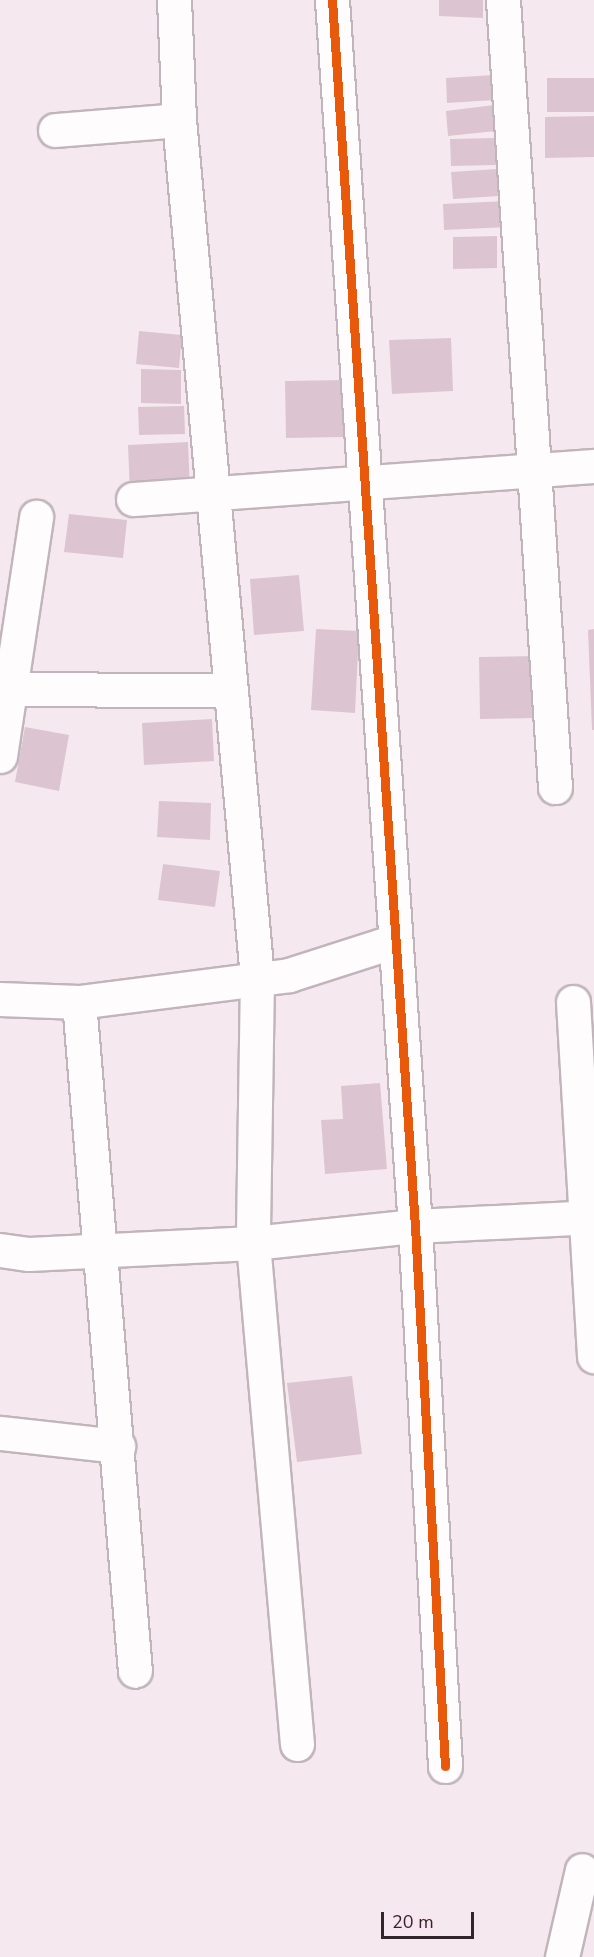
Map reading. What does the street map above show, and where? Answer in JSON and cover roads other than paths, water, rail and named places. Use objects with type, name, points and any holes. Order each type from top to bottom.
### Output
[{"type":"street","points":[[174,0],[179,120],[216,494],[229,690],[257,976],[253,1243],[297,1744]]},
{"type":"street","points":[[332,0],[363,481],[416,1226],[445,1766]]},
{"type":"street","points":[[503,0],[536,470],[555,787]]},
{"type":"street","points":[[55,130],[179,120]]},
{"type":"street","points":[[132,499],[594,466]]},
{"type":"street","points":[[0,756],[6,690],[36,517]]},
{"type":"street","points":[[6,690],[229,690]]},
{"type":"street","points":[[0,999],[79,1002],[257,976],[289,975],[396,941]]},
{"type":"street","points":[[79,1002],[118,1446],[135,1671]]},
{"type":"street","points":[[573,1002],[590,1217],[594,1356]]},
{"type":"street","points":[[0,1250],[28,1254],[99,1247],[253,1243],[416,1226],[590,1217]]},
{"type":"street","points":[[0,1433],[118,1446]]},
{"type":"street","points":[[562,1957],[582,1870]]}]
